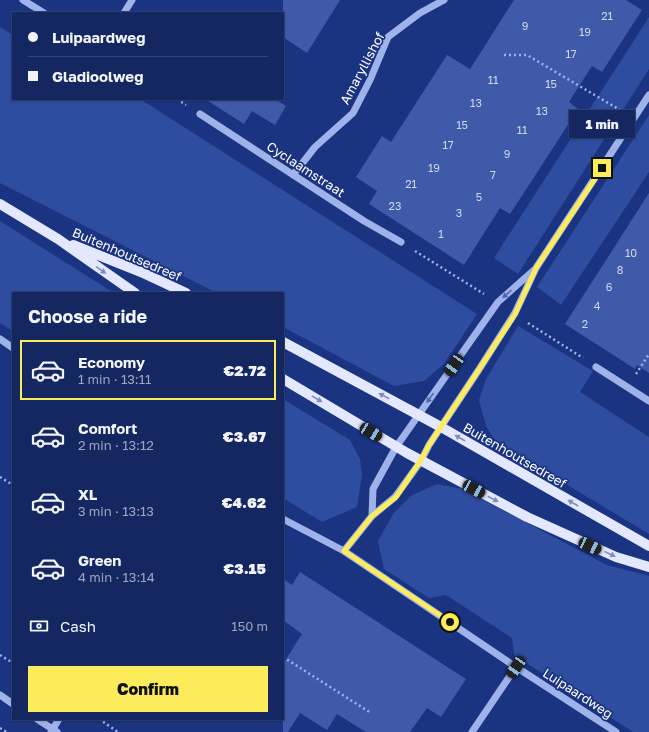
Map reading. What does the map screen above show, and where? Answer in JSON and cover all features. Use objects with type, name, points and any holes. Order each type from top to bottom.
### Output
[{"type":"main road","name":"Buitenhoutsedreef","points":[[0,204],[58,239],[134,292]]},
{"type":"main road","name":"Buitenhoutsedreef","points":[[58,239],[141,272],[184,292]]},
{"type":"main road","name":"Buitenhoutsedreef","points":[[284,343],[441,427],[649,546]]},
{"type":"main road","points":[[284,380],[396,446],[527,517],[616,557],[649,567]]},
{"type":"street","points":[[23,0],[42,12]]},
{"type":"street","points":[[125,12],[132,0]]},
{"type":"street","name":"Amaryllishof","points":[[293,175],[315,147],[353,112],[370,80],[388,37],[420,13],[444,0]]},
{"type":"street","points":[[344,551],[372,516],[396,497],[421,460],[515,314],[536,268],[649,94]]},
{"type":"street","name":"Cyclaamstraat","points":[[200,114],[364,221],[401,242]]},
{"type":"street","points":[[372,516],[373,489],[396,446],[498,302],[536,268]]},
{"type":"street","points":[[0,339],[12,347]]},
{"type":"street","points":[[596,368],[649,401]]},
{"type":"street","name":"Luipaardweg","points":[[284,520],[344,551],[516,667],[616,732]]},
{"type":"street","points":[[472,732],[516,667]]},
{"type":"street","points":[[0,695],[12,703]]},
{"type":"street","points":[[38,720],[54,731],[59,720]]},
{"type":"path","points":[[504,55],[527,55],[634,118]]},
{"type":"path","points":[[627,387],[649,354]]},
{"type":"path","points":[[0,477],[12,484]]},
{"type":"path","points":[[0,655],[12,662]]},
{"type":"path","points":[[284,658],[372,713]]},
{"type":"path","points":[[100,720],[118,732]]},
{"type":"path","points":[[0,728],[7,732]]},
{"type":"shaded area","points":[[649,17],[649,69],[518,274],[494,258]]},
{"type":"shaded area","points":[[0,27],[12,34],[12,100],[142,100],[477,314],[444,364],[424,381],[394,386],[284,328],[284,292],[215,292],[0,183]]},
{"type":"shaded area","points":[[649,115],[649,172],[561,305],[537,287]]},
{"type":"shaded area","points":[[0,221],[112,292],[12,292],[12,330],[0,323]]},
{"type":"shaded area","points":[[518,326],[593,371],[580,392],[649,437],[649,534],[496,442],[486,426],[479,400],[486,379]]},
{"type":"shaded area","points":[[284,400],[350,440],[360,459],[362,475],[357,507],[322,522],[284,499]]},
{"type":"shaded area","points":[[437,484],[462,489],[607,565],[649,576],[649,732],[633,732],[514,655],[512,638],[446,595],[429,598],[384,569],[378,541],[393,514],[412,495]]},
{"type":"building","points":[[283,0],[340,0],[307,53],[284,38]]},
{"type":"building","points":[[514,0],[626,0],[642,10],[602,72],[592,66],[569,102],[578,109],[510,214],[500,208],[464,265],[369,204],[377,191],[356,177],[382,136],[391,142],[447,55],[470,69]]},
{"type":"building","points":[[207,100],[277,100],[286,106],[275,125],[252,111],[244,124]]},
{"type":"building","points":[[649,193],[649,373],[637,365],[635,369],[565,324]]},
{"type":"building","points":[[300,572],[466,679],[441,717],[427,708],[410,732],[366,732],[337,714],[327,730],[300,713],[288,732],[283,732],[284,662],[302,634],[284,621],[284,580],[292,585]]},
{"type":"route","points":[[450,622],[344,551],[372,516],[396,497],[421,460],[429,445],[515,314],[536,268],[602,168]]}]
